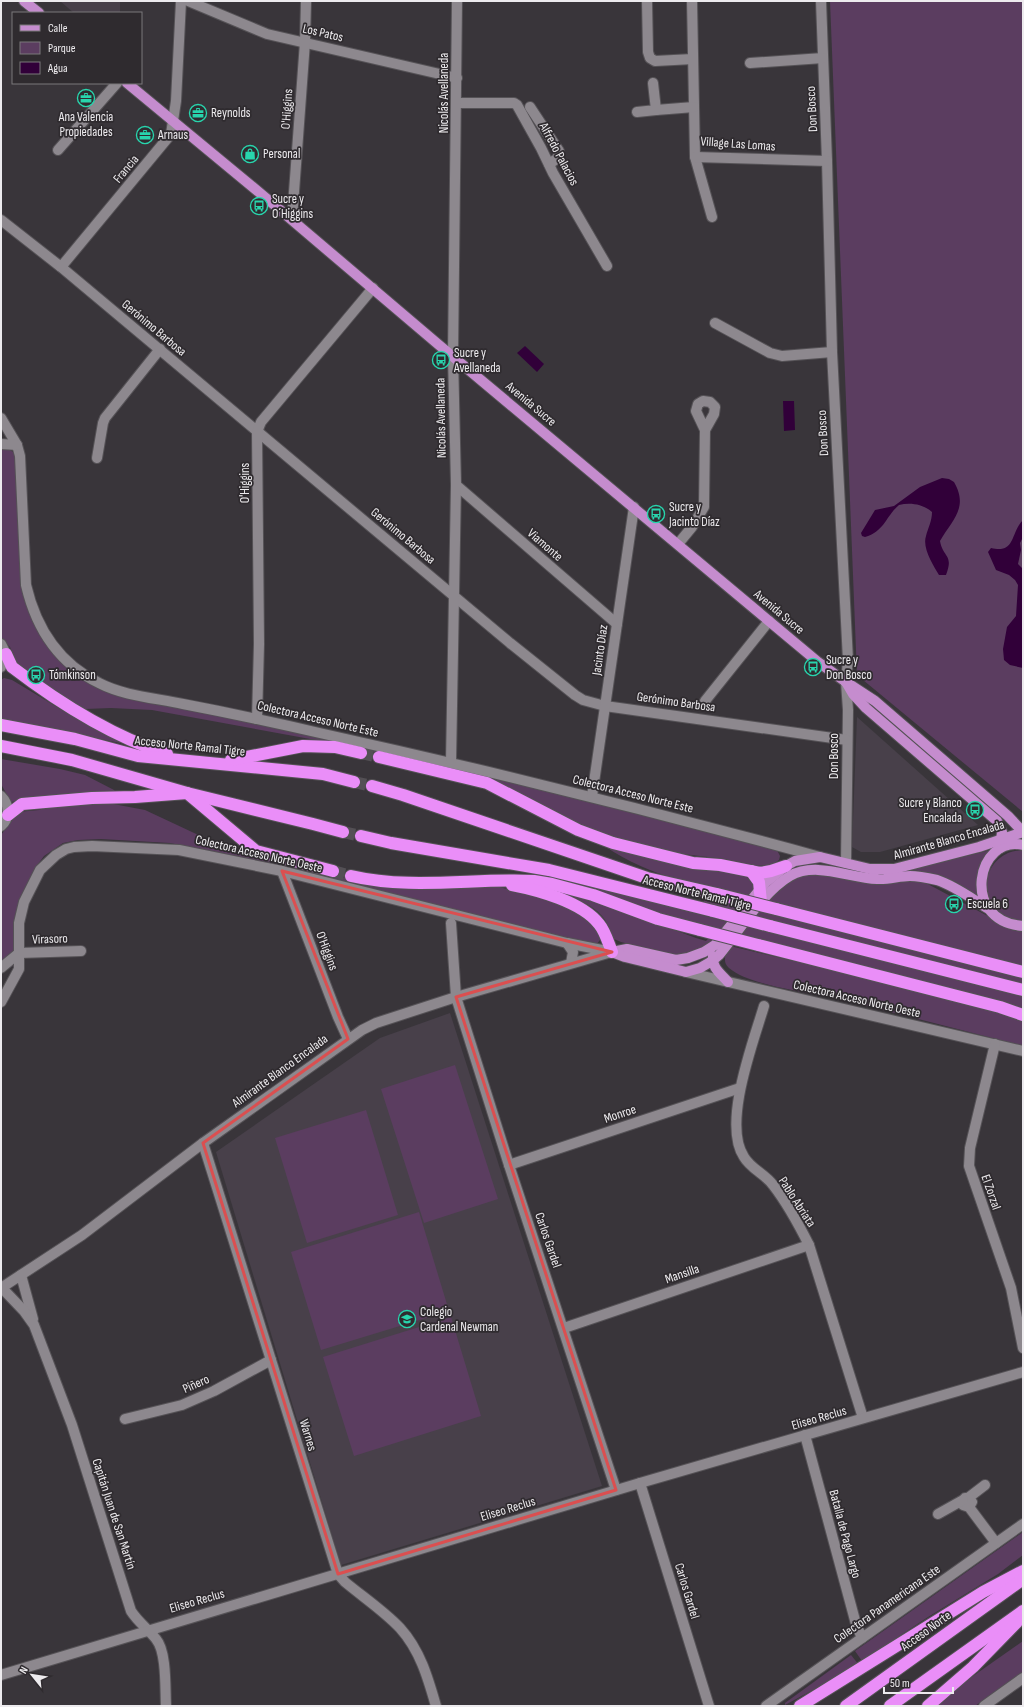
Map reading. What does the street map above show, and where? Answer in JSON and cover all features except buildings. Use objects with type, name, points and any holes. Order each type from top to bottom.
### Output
[{"type":"highway","points":[[4,649],[12,667],[88,718],[136,743],[187,761]]},
{"type":"highway","name":"Acceso Norte Ramal Tigre","points":[[1,725],[75,739],[138,756],[323,774],[354,782]]},
{"type":"highway","points":[[1,746],[72,760],[187,793],[342,832]]},
{"type":"highway","points":[[218,763],[303,746],[335,747],[361,752]]},
{"type":"highway","points":[[379,757],[487,782],[578,830],[612,843],[693,863],[720,865],[750,871],[771,871],[786,866]]},
{"type":"highway","name":"Acceso Norte Ramal Tigre","points":[[372,786],[403,795],[647,878],[717,894],[1023,972]]},
{"type":"highway","points":[[8,815],[22,804],[92,798],[135,797],[187,793],[256,851],[333,871]]},
{"type":"highway","name":"Acceso Norte Ramal Tigre","points":[[360,836],[391,843],[549,870],[1023,990]]},
{"type":"highway","points":[[750,871],[756,876],[760,896]]},
{"type":"highway","points":[[351,876],[406,883],[487,880],[534,881],[552,884],[592,894],[658,919],[1000,1007],[1023,1015]]},
{"type":"highway","points":[[487,880],[542,893],[586,911],[600,925],[612,952]]},
{"type":"highway","points":[[800,1706],[983,1592],[1023,1571]]},
{"type":"highway","name":"Acceso Norte","points":[[846,1706],[1023,1579]]},
{"type":"highway","points":[[890,1706],[1023,1611]]},
{"type":"highway","points":[[928,1706],[973,1667],[1023,1616]]},
{"type":"main road","points":[[24,1],[38,12]]},
{"type":"main road","name":"Avenida Sucre","points":[[128,84],[292,219],[372,288],[769,621],[826,668],[875,701],[1008,816],[1023,832]]},
{"type":"main road","name":"Avenida Sucre","points":[[846,682],[852,694],[866,708],[997,821],[1002,832],[1003,843]]},
{"type":"main road","name":"Almirante Blanco Encalada","points":[[686,972],[700,968],[720,955],[774,874],[795,862],[820,857],[870,869],[894,869],[979,847],[1003,843],[1023,832]]},
{"type":"main road","points":[[987,908],[982,893],[981,881],[988,861],[1003,843],[1023,845]]},
{"type":"main road","name":"Almirante Blanco Encalada","points":[[612,952],[627,949],[676,960],[688,958],[704,952],[715,945],[760,896],[783,880],[792,875],[809,871],[824,870],[884,880],[910,876],[927,878],[948,885],[987,908],[992,914],[1004,922],[1023,926]]},
{"type":"main road","points":[[715,945],[712,961],[716,969],[728,982]]},
{"type":"main road","points":[[612,952],[625,957],[686,972]]},
{"type":"street","name":"Francia","points":[[61,267],[171,134],[174,122],[181,1]]},
{"type":"street","name":"Los Patos","points":[[188,1],[267,34],[457,78]]},
{"type":"street","name":"O'Higgins","points":[[292,219],[305,42],[306,1]]},
{"type":"street","name":"Nicolás Avellaneda","points":[[451,762],[456,485],[454,356],[458,1]]},
{"type":"street","points":[[647,1],[648,52],[650,58],[655,61],[693,59]]},
{"type":"street","name":"Village Las Lomas","points":[[692,1],[695,157],[828,161]]},
{"type":"street","name":"Don Bosco","points":[[820,1],[828,161],[832,352],[848,660],[846,682],[848,710],[846,863]]},
{"type":"street","points":[[750,63],[823,58]]},
{"type":"street","points":[[653,83],[656,110]]},
{"type":"street","points":[[58,150],[116,84]]},
{"type":"street","name":"Alfredo Palacios","points":[[458,103],[514,103],[517,106],[607,266]]},
{"type":"street","points":[[530,107],[559,151],[558,158],[549,164]]},
{"type":"street","points":[[637,112],[694,107]]},
{"type":"street","points":[[695,157],[712,217]]},
{"type":"street","name":"Gerónimo Barbosa","points":[[1,220],[61,267],[454,596],[583,700],[606,706],[847,740]]},
{"type":"street","name":"O'Higgins","points":[[257,718],[258,432],[261,422],[372,288]]},
{"type":"street","points":[[715,323],[770,353],[782,356],[832,352]]},
{"type":"street","points":[[97,458],[105,418],[160,349]]},
{"type":"street","name":"Colectora Acceso Norte Este","points":[[1,418],[17,445],[20,456],[26,585],[30,605],[37,622],[57,652],[78,670],[98,683],[120,692],[257,718],[451,762],[592,796],[820,857]]},
{"type":"street","points":[[678,544],[692,527],[704,507],[705,430]]},
{"type":"street","points":[[1,444],[17,445]]},
{"type":"street","name":"Viamonte","points":[[456,485],[616,624]]},
{"type":"street","name":"Jacinto Díaz","points":[[592,796],[634,507]]},
{"type":"street","points":[[705,701],[769,621]]},
{"type":"street","points":[[1,667],[4,649]]},
{"type":"street","points":[[1,796],[8,807],[8,815],[1,826]]},
{"type":"street","name":"Colectora Acceso Norte Oeste","points":[[1,1002],[19,969],[19,923],[24,902],[40,870],[56,855],[66,849],[92,846],[179,850],[282,871],[567,943],[612,952]]},
{"type":"street","name":"O'Higgins","points":[[282,871],[338,1017],[348,1039]]},
{"type":"street","points":[[451,923],[456,997]]},
{"type":"street","points":[[567,943],[573,952],[571,963]]},
{"type":"street","name":"Virasoro","points":[[19,953],[81,951]]},
{"type":"street","name":"Almirante Blanco Encalada","points":[[1,1288],[82,1235],[203,1142],[348,1039],[376,1023],[456,997],[612,952]]},
{"type":"street","points":[[1,968],[19,953]]},
{"type":"street","name":"Colectora Acceso Norte Oeste","points":[[686,972],[1023,1051]]},
{"type":"street","name":"Carlos Gardel","points":[[456,997],[509,1165],[564,1328],[616,1490]]},
{"type":"street","name":"Pablo Abriata","points":[[764,1006],[740,1088],[735,1130],[743,1156],[753,1168],[772,1184],[801,1228],[809,1245],[863,1418]]},
{"type":"street","name":"El Zorzal","points":[[995,1044],[970,1148],[969,1166],[1011,1288],[1023,1348]]},
{"type":"street","name":"Monroe","points":[[509,1165],[740,1088]]},
{"type":"street","name":"Warnes","points":[[203,1142],[338,1574],[345,1582],[400,1627],[424,1666],[436,1706]]},
{"type":"street","name":"Mansilla","points":[[564,1328],[809,1245]]},
{"type":"street","name":"Capitán Juan de San Martín","points":[[21,1275],[34,1325],[72,1425],[131,1611],[147,1630],[157,1639],[162,1652],[166,1706]]},
{"type":"street","name":"Capitán Juan de San Martín","points":[[1,1288],[24,1311],[34,1325]]},
{"type":"street","name":"Piñero","points":[[125,1419],[182,1404],[214,1391],[271,1360]]},
{"type":"street","name":"Eliseo Reclus","points":[[1,1675],[616,1490],[1023,1372]]},
{"type":"street","name":"Batalla de Pago Largo","points":[[805,1435],[856,1624],[862,1638]]},
{"type":"street","name":"Carlos Gardel","points":[[640,1483],[709,1706]]},
{"type":"street","points":[[938,1514],[966,1501],[985,1485]]},
{"type":"street","points":[[966,1501],[996,1543]]},
{"type":"street","name":"Colectora Panamericana Este","points":[[766,1706],[1023,1524]]},
{"type":"street","points":[[984,1706],[1023,1678]]},
{"type":"highlighted area","points":[[282,871],[612,952],[456,997],[616,1490],[338,1574],[203,1143],[348,1039]]},
{"type":"shaded area","points":[[60,1],[120,1],[120,12],[73,12]]},
{"type":"shaded area","points":[[857,717],[978,825],[880,852],[861,852],[852,847]]},
{"type":"shaded area","name":"Colegio Cardenal Newman","points":[[450,1013],[602,1486],[341,1565],[216,1152],[380,1038]]},
{"type":"green space","points":[[830,1],[1023,1],[1023,812],[857,675]]},
{"type":"green space","points":[[1,449],[12,451],[19,460],[26,595],[50,645],[99,686],[129,699],[265,725],[451,765],[518,784],[537,786],[606,806],[777,850],[780,856],[779,860],[772,865],[755,866],[724,859],[675,853],[614,837],[407,759],[343,745],[152,710],[78,708],[44,686],[42,679],[18,665],[10,647],[1,638]]},
{"type":"green space","points":[[4,678],[12,680],[72,716],[125,744],[1,719],[1,680]]},
{"type":"green space","points":[[1,759],[60,769],[85,775],[114,790],[116,793],[59,794],[11,802],[1,784]]},
{"type":"green space","points":[[108,803],[145,810],[224,847],[368,884],[495,886],[531,895],[581,912],[601,934],[600,940],[596,945],[588,944],[275,864],[170,843],[101,839],[78,840],[63,843],[44,856],[35,868],[30,884],[15,965],[9,968],[1,967],[1,835],[18,812],[39,810],[49,806]]},
{"type":"green space","points":[[606,846],[745,871],[757,885],[749,897],[712,889],[675,879],[639,866]]},
{"type":"green space","points":[[991,850],[978,874],[976,886],[979,900],[956,882],[912,869]]},
{"type":"green space","points":[[1023,850],[1023,921],[1008,919],[998,913],[991,905],[987,896],[986,886],[992,867],[999,859],[1010,852]]},
{"type":"green space","points":[[823,872],[924,882],[1012,929],[1023,930],[1023,967],[765,901],[798,874]]},
{"type":"green space","points":[[582,883],[728,922],[708,944],[691,953],[677,956],[621,942],[614,939],[605,921],[598,912],[571,896],[562,888],[706,941],[714,932],[664,918],[582,886]]},
{"type":"green space","points":[[707,898],[1023,977],[1023,986],[704,904],[704,901]]},
{"type":"green space","points":[[745,926],[1023,994],[1023,1011],[737,938]]},
{"type":"green space","points":[[730,946],[1023,1018],[1023,1046],[834,998],[778,987],[750,979],[738,974],[727,966],[725,957]]},
{"type":"green space","points":[[455,1065],[498,1199],[424,1223],[381,1089]]},
{"type":"green space","points":[[366,1110],[398,1215],[307,1243],[275,1138]]},
{"type":"green space","points":[[419,1212],[449,1311],[321,1350],[291,1252]]},
{"type":"green space","points":[[451,1317],[481,1416],[354,1456],[323,1357]]},
{"type":"green space","points":[[1023,1532],[1023,1555],[998,1574],[928,1617],[862,1661],[855,1651]]},
{"type":"green space","points":[[1023,1641],[1023,1672],[975,1706],[935,1706],[966,1681]]},
{"type":"green space","points":[[851,1655],[859,1665],[785,1705],[785,1703]]},
{"type":"water","points":[[525,346],[544,364],[537,372],[517,353]]},
{"type":"water","points":[[783,401],[794,401],[795,430],[784,431]]},
{"type":"water","points":[[942,478],[949,479],[954,482],[960,499],[959,507],[954,520],[940,541],[949,563],[946,575],[939,575],[927,551],[925,541],[932,512],[921,505],[899,505],[877,531],[865,537],[862,536],[861,533],[875,510],[894,506],[920,487]]},
{"type":"water","points":[[1023,520],[1023,537],[1020,543],[1021,550],[1018,564],[1023,569],[1023,668],[1010,665],[1004,660],[1003,649],[1007,627],[1016,616],[1018,585],[1009,575],[996,570],[988,552],[991,548],[1005,548],[1009,545]]},
{"type":"tunnel","points":[[361,753],[379,757]]},
{"type":"tunnel","points":[[354,782],[372,786]]},
{"type":"tunnel","points":[[343,832],[361,836]]},
{"type":"tunnel","points":[[333,871],[351,876]]},
{"type":"place","name":"Ana Valencia Propiedades","points":[[86,98]]},
{"type":"place","name":"Reynolds","points":[[198,113]]},
{"type":"place","name":"Arnaus","points":[[145,135]]},
{"type":"place","name":"Personal","points":[[250,154]]},
{"type":"place","name":"Sucre y O´Higgins","points":[[259,206]]},
{"type":"place","name":"Sucre y Avellaneda","points":[[441,360]]},
{"type":"place","name":"Sucre y Jacinto Díaz","points":[[656,514]]},
{"type":"place","name":"Sucre y Don Bosco","points":[[813,667]]},
{"type":"place","name":"Tómkinson","points":[[36,675]]},
{"type":"place","name":"Sucre y Blanco Encalada","points":[[975,810]]},
{"type":"place","name":"Escuela 6","points":[[954,904]]},
{"type":"place","name":"Colegio Cardenal Newman","points":[[407,1319]]}]
